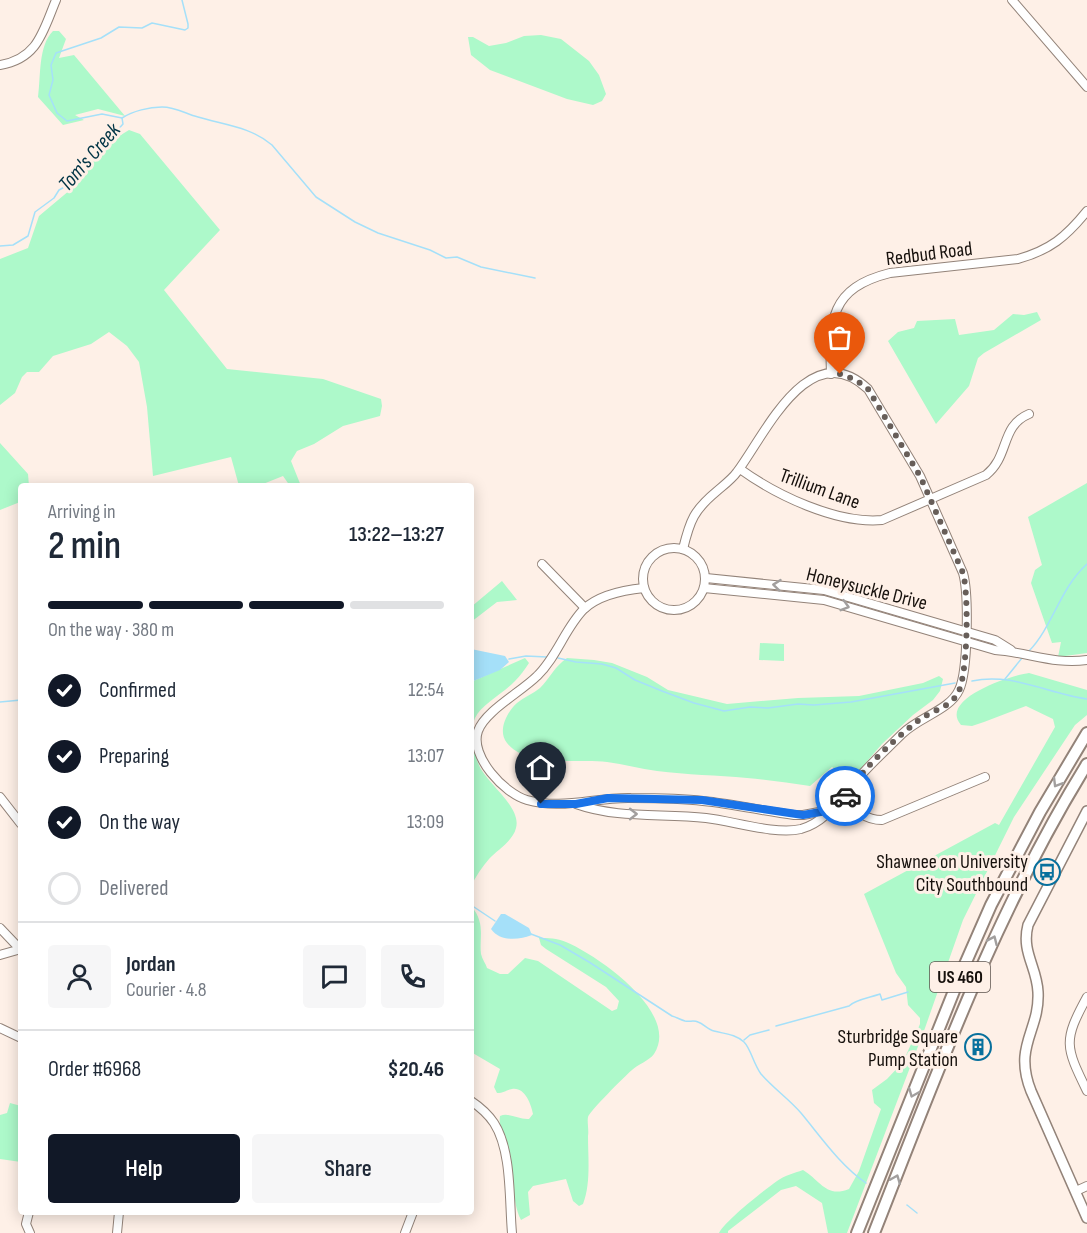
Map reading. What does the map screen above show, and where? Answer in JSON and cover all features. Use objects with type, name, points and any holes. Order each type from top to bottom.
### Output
[{"type":"highway","name":"US 460","points":[[857,1233],[962,971],[991,906],[1040,812],[1087,733]]},
{"type":"highway","name":"US 460","points":[[874,1233],[994,938],[1029,866],[1087,764]]},
{"type":"main road","points":[[1087,811],[1030,916],[1026,941],[1036,980],[1038,999],[1024,1053],[1027,1079],[1087,1218]]},
{"type":"street","points":[[0,64],[19,60],[33,50],[56,0]]},
{"type":"street","points":[[1012,0],[1087,87]]},
{"type":"street","name":"Redbud Road","points":[[831,374],[830,337],[834,318],[842,302],[858,285],[873,277],[890,273],[1018,259],[1038,253],[1055,245],[1087,211]]},
{"type":"street","points":[[576,804],[608,814],[706,818],[781,830],[812,825],[832,810],[853,784],[905,731],[923,717],[951,702],[957,695],[965,672],[966,582],[920,476],[868,389],[862,383],[848,376],[831,374],[803,385],[786,400],[740,469],[695,513],[683,549]]},
{"type":"street","name":"Trillium Lane","points":[[740,469],[775,491],[846,519],[882,520],[986,475],[995,468],[1001,458],[1006,437],[1013,426],[1021,417],[1029,414]]},
{"type":"street","points":[[664,549],[683,549],[699,560],[705,578],[700,597],[684,609],[674,611],[664,609],[648,597],[643,578],[649,560],[664,549]]},
{"type":"street","points":[[542,564],[585,608]]},
{"type":"street","name":"Honeysuckle Drive","points":[[705,578],[824,590],[966,631],[994,640],[1014,651]]},
{"type":"street","points":[[644,588],[623,591],[585,608],[538,676],[482,722],[476,735],[478,749],[483,760],[505,789],[528,801],[541,804],[576,804],[608,798],[702,800],[794,815],[832,810]]},
{"type":"street","name":"Honeysuckle Drive","points":[[704,588],[824,600],[995,650],[1014,651],[1056,662],[1087,660]]},
{"type":"street","points":[[844,797],[861,815],[874,820],[882,820],[985,777]]},
{"type":"street","points":[[0,797],[18,820]]},
{"type":"street","points":[[608,798],[608,814]]},
{"type":"street","points":[[0,928],[18,946]]},
{"type":"street","points":[[0,955],[18,950]]},
{"type":"street","points":[[1087,997],[1071,1027],[1069,1046],[1087,1091]]},
{"type":"street","points":[[0,1028],[18,1037]]},
{"type":"street","points":[[474,1103],[484,1110],[495,1124],[503,1144],[507,1162],[512,1233]]},
{"type":"street","points":[[1076,1191],[1087,1186]]},
{"type":"street","points":[[117,1233],[119,1215]]},
{"type":"street","points":[[405,1233],[412,1215]]},
{"type":"green space","points":[[53,31],[59,31],[66,39],[59,58],[74,55],[125,116],[98,109],[75,115],[84,120],[63,125],[38,97],[42,53]]},
{"type":"green space","points":[[541,35],[561,39],[589,61],[599,75],[606,94],[602,101],[593,105],[567,99],[490,70],[471,55],[468,37],[473,37],[489,46],[524,36]]},
{"type":"green space","points":[[129,130],[140,134],[220,230],[164,290],[227,369],[323,379],[381,399],[380,416],[343,426],[314,444],[297,451],[291,461],[300,483],[288,483],[283,476],[266,483],[238,483],[231,457],[153,476],[147,407],[139,362],[127,346],[109,332],[91,344],[53,356],[39,372],[27,372],[22,377],[15,393],[0,405],[0,259],[28,248],[39,216],[70,190],[69,188],[93,152]]},
{"type":"green space","points":[[1037,312],[1041,320],[978,358],[969,386],[936,424],[888,341],[898,332],[914,328],[917,321],[955,319],[959,335],[994,330],[1013,314],[1024,315]]},
{"type":"green space","points":[[0,443],[28,474],[29,483],[18,483],[18,503],[0,510]]},
{"type":"green space","points":[[1087,483],[1087,653],[1058,657],[1061,642],[1052,643],[1031,583],[1035,570],[1042,565],[1028,517]]},
{"type":"green space","points":[[502,581],[517,600],[497,602],[474,620],[474,604]]},
{"type":"green space","points":[[760,643],[784,644],[784,661],[759,660]]},
{"type":"green space","points":[[525,658],[529,663],[510,686],[482,708],[474,720],[474,681]]},
{"type":"green space","points":[[567,658],[612,663],[647,677],[668,690],[727,704],[859,696],[923,683],[939,676],[943,679],[940,691],[933,700],[882,744],[856,774],[845,777],[832,767],[810,786],[747,778],[657,771],[607,762],[554,761],[516,751],[504,738],[503,727],[507,716],[517,703],[540,688]]},
{"type":"green space","points":[[1029,673],[1087,690],[1087,715],[1075,725],[1014,817],[963,920],[925,1028],[847,1233],[828,1233],[822,1203],[796,1186],[781,1190],[728,1233],[719,1233],[745,1206],[786,1176],[803,1170],[829,1190],[841,1191],[849,1189],[859,1171],[881,1109],[874,1103],[872,1090],[887,1079],[903,1062],[920,1024],[920,1018],[908,1005],[906,987],[896,973],[864,894],[995,823],[999,825],[1055,727],[1053,719],[1026,706],[972,726],[961,725],[957,715],[960,706],[980,690],[1008,678]]},
{"type":"green space","points":[[474,741],[482,771],[514,811],[516,820],[516,828],[512,837],[486,862],[474,880]]},
{"type":"green space","points":[[474,910],[479,918],[481,954],[487,968],[500,974],[508,974],[525,958],[538,961],[612,1011],[617,1009],[619,1001],[606,987],[546,949],[541,945],[539,938],[563,941],[597,959],[615,972],[646,1004],[656,1021],[659,1038],[654,1054],[634,1068],[588,1117],[588,1179],[586,1196],[583,1204],[579,1206],[573,1201],[566,1179],[533,1186],[528,1192],[530,1215],[521,1220],[514,1196],[511,1162],[501,1130],[500,1116],[529,1119],[533,1114],[524,1093],[512,1089],[497,1093],[494,1087],[500,1069],[474,1054]]},
{"type":"green space","points":[[10,1103],[18,1105],[18,1162],[0,1159],[0,1115],[7,1113]]},
{"type":"water","points":[[474,650],[505,656],[509,662],[500,670],[474,681]]},
{"type":"water","points":[[501,914],[529,928],[532,935],[510,939],[499,936],[491,929]]},
{"type":"waterway","name":"Tom's Creek","points":[[0,246],[13,245],[28,236],[35,212],[54,198],[59,190],[70,184],[75,175],[102,151],[123,124],[122,118],[102,114],[67,121],[57,113],[49,95],[53,80],[51,65],[56,53],[101,38],[119,27],[142,28],[152,23],[185,30],[188,24],[182,0]]},
{"type":"waterway","points":[[122,118],[141,110],[167,107],[246,130],[272,145],[316,197],[355,222],[446,258],[457,257],[481,267],[535,278]]},
{"type":"waterway","points":[[1029,651],[1044,630],[1070,584],[1087,564]]},
{"type":"waterway","points":[[509,659],[526,656],[547,657]]},
{"type":"waterway","points":[[558,658],[616,668],[635,680],[662,691],[724,711],[750,707],[768,708],[798,704],[851,702],[955,683]]},
{"type":"waterway","points":[[1005,679],[1022,658]]},
{"type":"waterway","points":[[972,681],[987,679],[1016,681],[1087,699]]},
{"type":"waterway","points":[[0,702],[18,700]]},
{"type":"waterway","points":[[474,907],[495,921]]},
{"type":"waterway","points":[[531,934],[560,945],[672,1016],[685,1021],[696,1021],[712,1030],[741,1039],[761,1074],[796,1108],[839,1159],[866,1183]]},
{"type":"waterway","points":[[776,1026],[849,1006],[859,1000],[880,994],[882,1000],[908,992]]},
{"type":"waterway","points":[[744,1040],[750,1035],[769,1030]]},
{"type":"waterway","points":[[907,1205],[917,1213]]},
{"type":"way so far","points":[[840,374],[862,383],[868,389],[920,476],[963,573],[967,589],[965,672],[957,695],[946,706],[923,717],[905,731],[853,784],[845,796]]},
{"type":"place","name":"Shawnee on University City Southbound","points":[[1047,872]]},
{"type":"place","name":"Sturbridge Square Pump Station","points":[[978,1047]]},
{"type":"route","points":[[541,804],[576,804],[608,798],[702,800],[803,815],[832,810],[845,796]]}]
